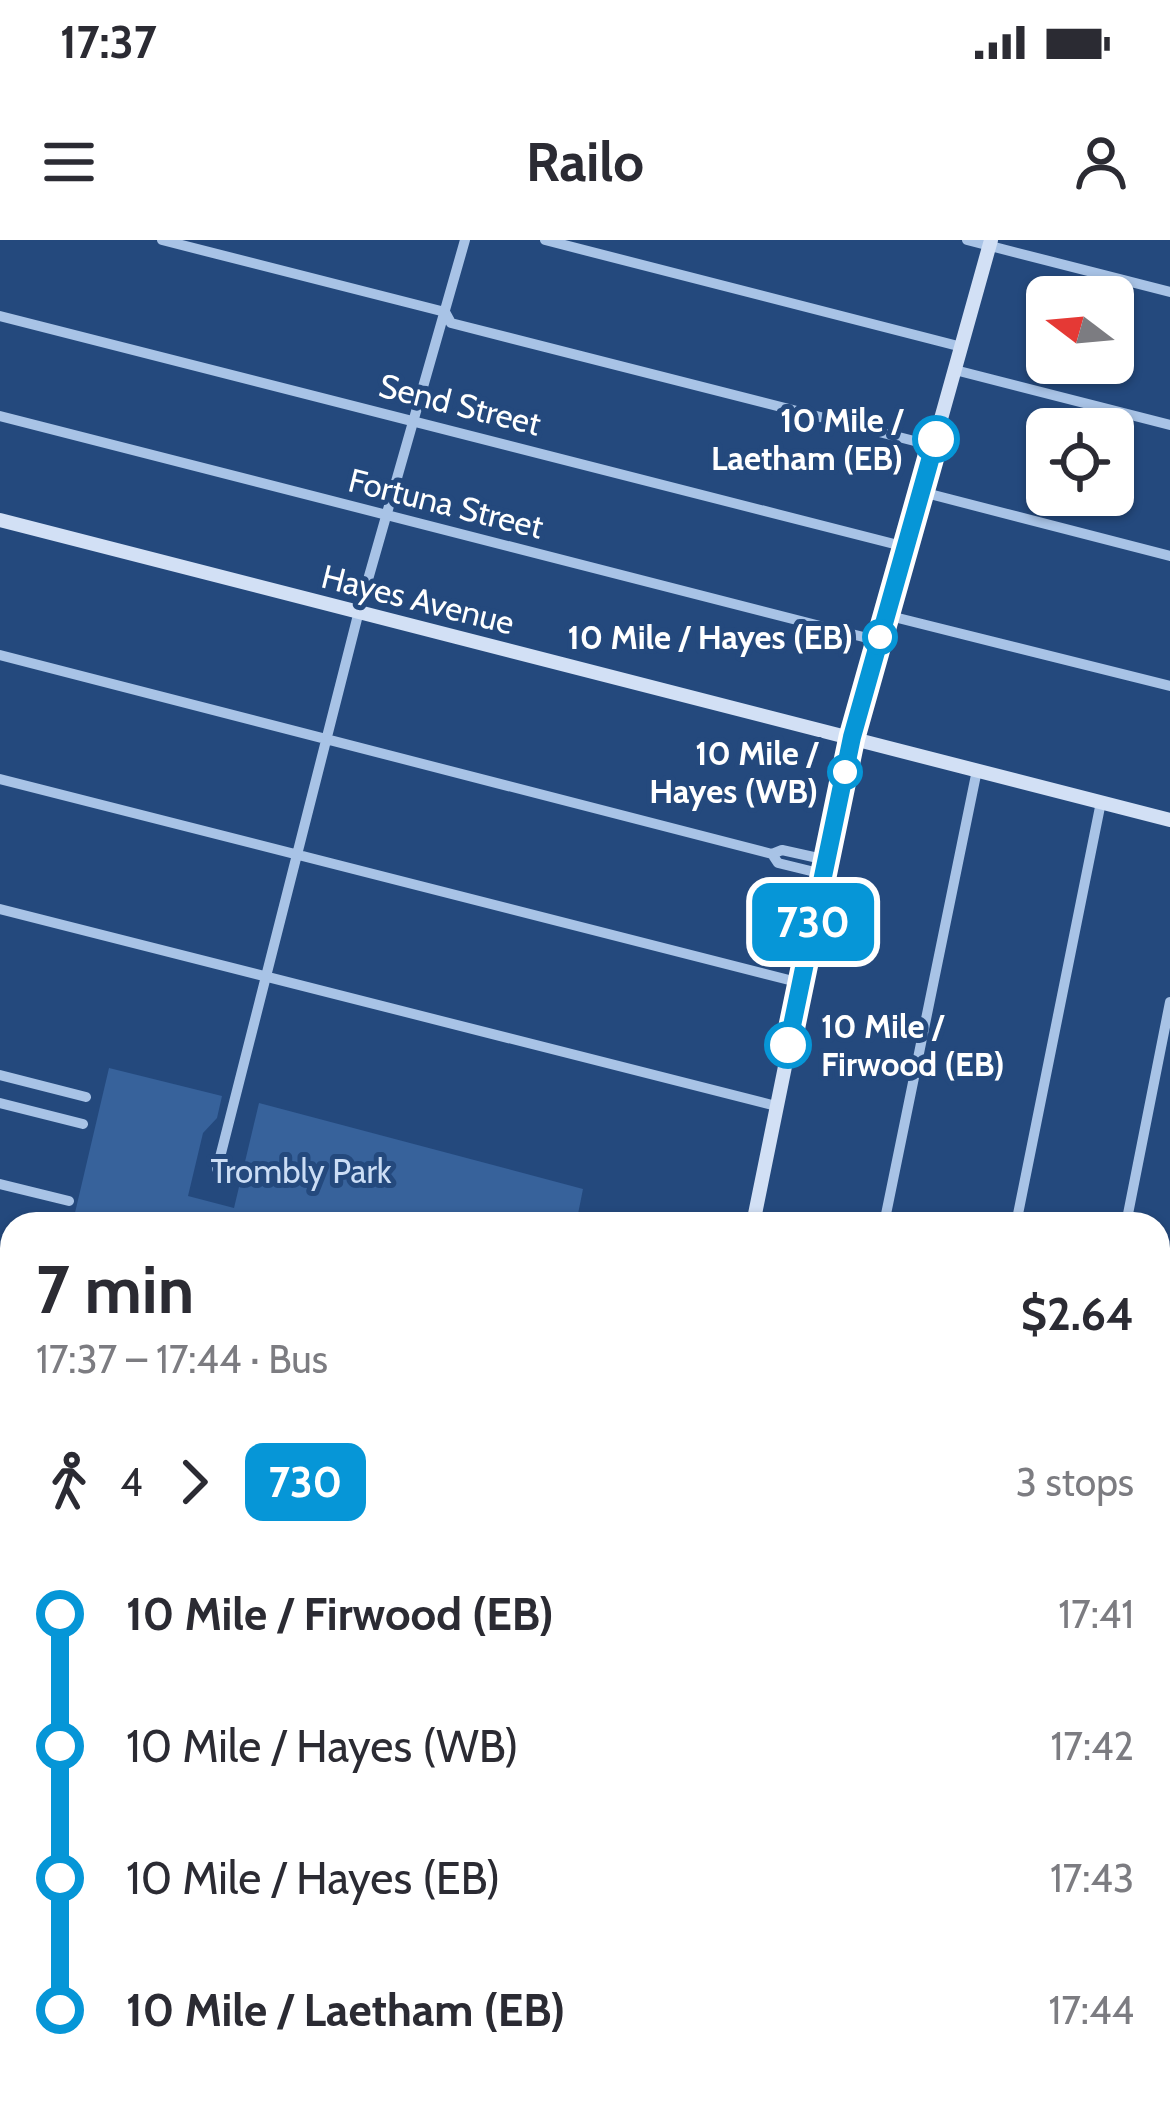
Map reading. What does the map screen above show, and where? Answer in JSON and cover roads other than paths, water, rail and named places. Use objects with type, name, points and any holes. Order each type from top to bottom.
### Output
[{"type":"street","points":[[162,240],[446,312]]},
{"type":"street","points":[[217,1169],[359,611],[465,240]]},
{"type":"street","points":[[544,240],[962,347]]},
{"type":"street","points":[[968,240],[1170,292]]},
{"type":"street","points":[[755,1212],[852,737],[990,243]]},
{"type":"street","points":[[446,312],[451,323],[934,446]]},
{"type":"street","name":"Send Street","points":[[0,316],[906,547]]},
{"type":"street","points":[[955,370],[1170,425]]},
{"type":"street","name":"Fortuna Street","points":[[0,416],[879,641]]},
{"type":"street","points":[[922,492],[1170,556]]},
{"type":"street","name":"Hayes Avenue","points":[[0,520],[1170,820]]},
{"type":"street","points":[[886,615],[1170,686]]},
{"type":"street","points":[[0,655],[772,854],[778,862],[825,867]]},
{"type":"street","points":[[886,1212],[977,770]]},
{"type":"street","points":[[0,778],[801,983]]},
{"type":"street","points":[[1018,1212],[1101,802]]},
{"type":"street","points":[[0,909],[776,1106]]},
{"type":"street","points":[[1128,1212],[1170,1002]]},
{"type":"street","points":[[0,1075],[86,1097]]},
{"type":"street","points":[[0,1103],[83,1124]]},
{"type":"street","points":[[0,1184],[69,1202]]},
{"type":"place","name":"10 Mile / Laetham (EB)","points":[[936,439]]},
{"type":"place","name":"10 Mile / Hayes (EB)","points":[[880,637]]},
{"type":"place","name":"10 Mile / Hayes (WB)","points":[[845,772]]},
{"type":"place","name":"10 Mile / Firwood (EB)","points":[[788,1045]]},
{"type":"park label","name":"Trombly Park","points":[[301,1171]]}]
